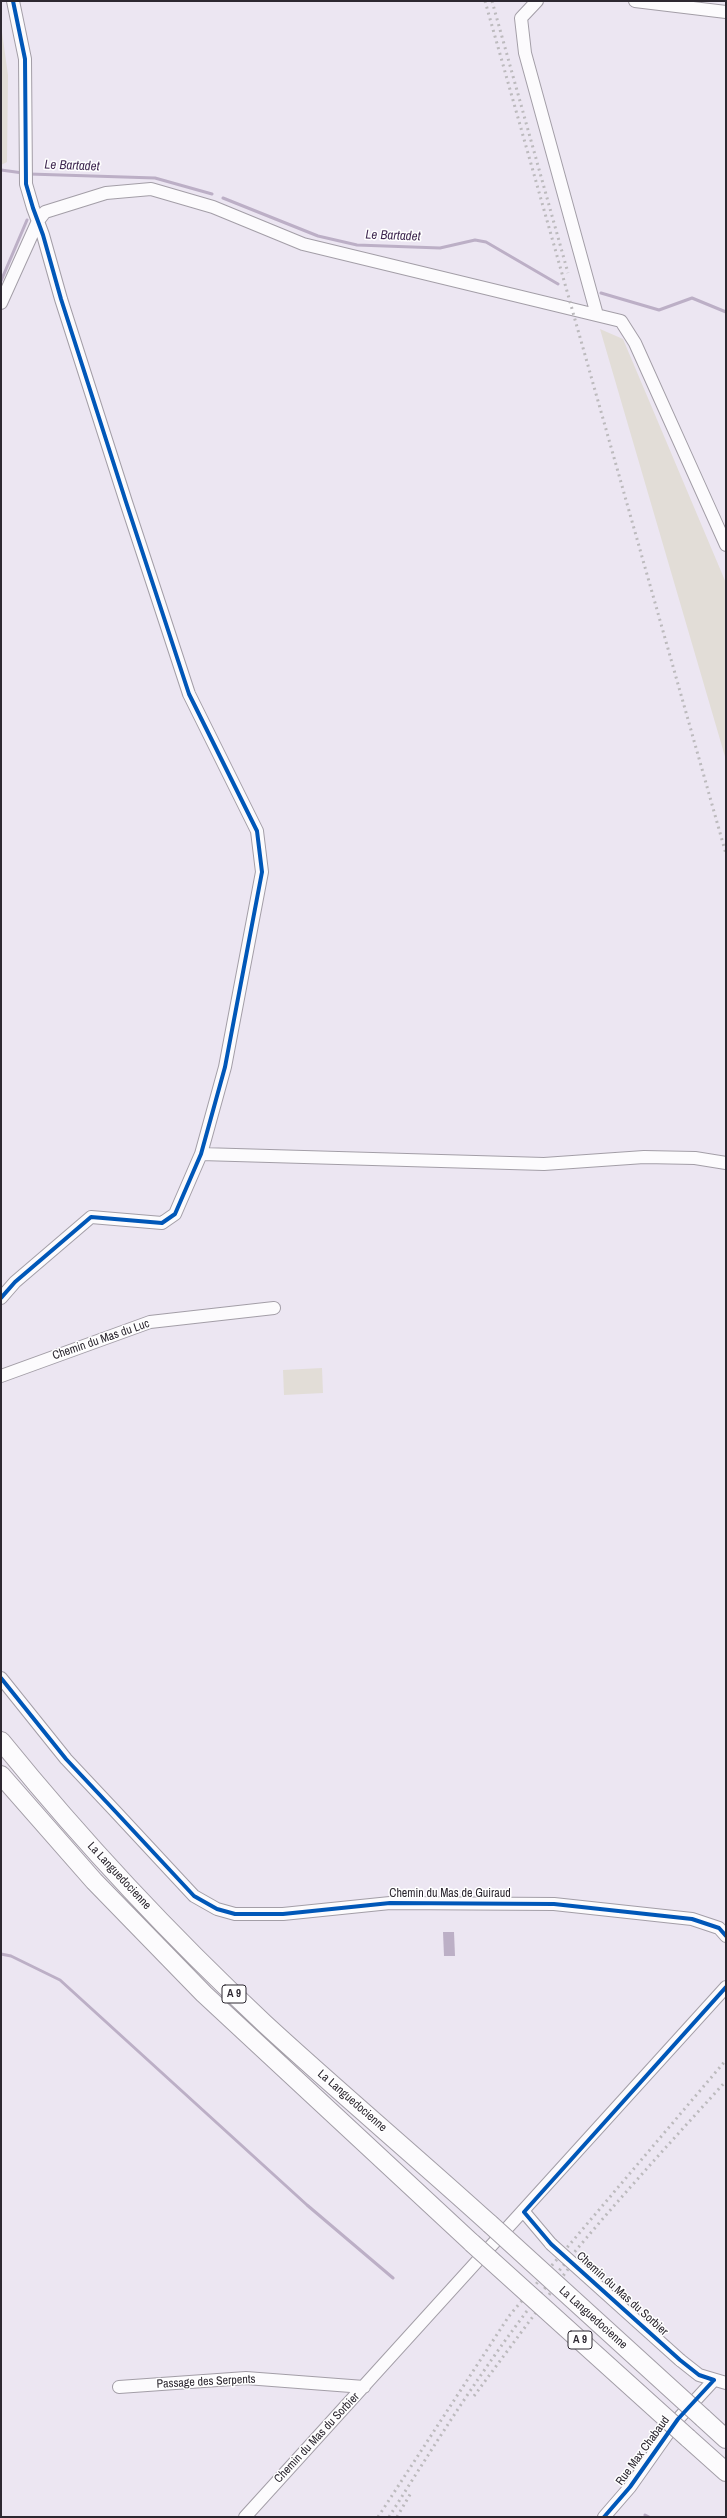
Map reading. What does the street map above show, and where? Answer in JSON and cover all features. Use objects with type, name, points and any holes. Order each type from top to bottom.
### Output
[{"type":"highway","name":"La Languedocienne","points":[[1,1741],[108,1865],[215,1975],[317,2071],[490,2224],[726,2439]]},
{"type":"highway","name":"La Languedocienne","points":[[1,1775],[94,1881],[204,1994],[472,2243],[726,2472]]},
{"type":"street","points":[[1,1298],[15,1282],[91,1217],[162,1223],[175,1214],[201,1154],[225,1067],[262,872],[258,831],[189,694],[126,502],[26,184],[25,59],[13,1]]},
{"type":"street","points":[[537,1],[521,18],[525,53],[598,314]]},
{"type":"street","points":[[634,1],[726,12]]},
{"type":"street","points":[[1,303],[38,221],[45,212],[106,193],[151,190],[213,207],[303,244],[598,314],[621,321],[635,343],[726,545]]},
{"type":"street","points":[[201,1154],[544,1164],[644,1157],[695,1158],[726,1163]]},
{"type":"street","name":"Chemin du Mas du Luc","points":[[1,1376],[150,1322],[274,1308]]},
{"type":"street","name":"Chemin du Mas de Guiraud","points":[[1,1678],[66,1759],[194,1896],[216,1909],[235,1914],[283,1914],[390,1903],[554,1904],[692,1918],[718,1928],[726,1936]]},
{"type":"street","points":[[524,2212],[726,1987]]},
{"type":"street","name":"Chemin du Mas du Sorbier","points":[[245,2517],[524,2212],[551,2244],[680,2360],[699,2375],[720,2381]]},
{"type":"street","name":"Passage des Serpents","points":[[119,2387],[246,2378],[364,2387]]},
{"type":"street","name":"Rue Max Chabaud","points":[[604,2517],[630,2487],[678,2420],[720,2381]]},
{"type":"shaded area","points":[[1,25],[8,75],[7,162],[1,165]]},
{"type":"shaded area","points":[[600,329],[623,339],[726,583],[726,760]]},
{"type":"shaded area","points":[[322,1368],[323,1393],[284,1395],[283,1370]]},
{"type":"shaded area","points":[[443,1932],[454,1932],[455,1956],[444,1956]]},
{"type":"waterway","name":"Le Bartadet","points":[[1,170],[23,173]]},
{"type":"waterway","name":"Le Bartadet","points":[[29,174],[155,178],[212,194]]},
{"type":"waterway","name":"Le Bartadet","points":[[223,198],[318,236],[357,245],[440,248],[475,240],[486,242],[558,284]]},
{"type":"waterway","points":[[1,281],[27,220]]},
{"type":"waterway","name":"Le Bartadet","points":[[601,293],[659,310],[692,298],[726,312]]},
{"type":"waterway","points":[[1,1954],[11,1956],[60,1980],[307,2205],[393,2278]]},
{"type":"waterway","points":[[645,2515],[649,2517]]},
{"type":"railway","points":[[485,1],[726,854]]},
{"type":"railway","points":[[492,1],[568,273]]},
{"type":"railway","points":[[378,2517],[509,2316],[726,2060]]},
{"type":"railway","points":[[389,2517],[473,2387],[527,2311],[599,2223],[726,2081]]},
{"type":"railway","points":[[474,2396],[580,2253]]},
{"type":"railway","points":[[397,2517],[412,2491]]},
{"type":"cycle path","points":[[1,1298],[15,1282],[91,1217],[162,1223],[175,1214],[201,1154],[225,1067],[262,872],[257,831],[189,694],[61,299],[43,235],[26,184],[25,59],[13,1]]},
{"type":"cycle path","points":[[1,1678],[66,1759],[194,1896],[217,1909],[235,1914],[283,1914],[390,1903],[554,1904],[692,1919],[719,1928],[726,1936]]},
{"type":"cycle path","points":[[714,2380],[699,2375],[680,2360],[551,2244],[524,2212],[726,1987]]},
{"type":"cycle path","points":[[604,2517],[630,2487],[678,2419],[714,2380]]}]
